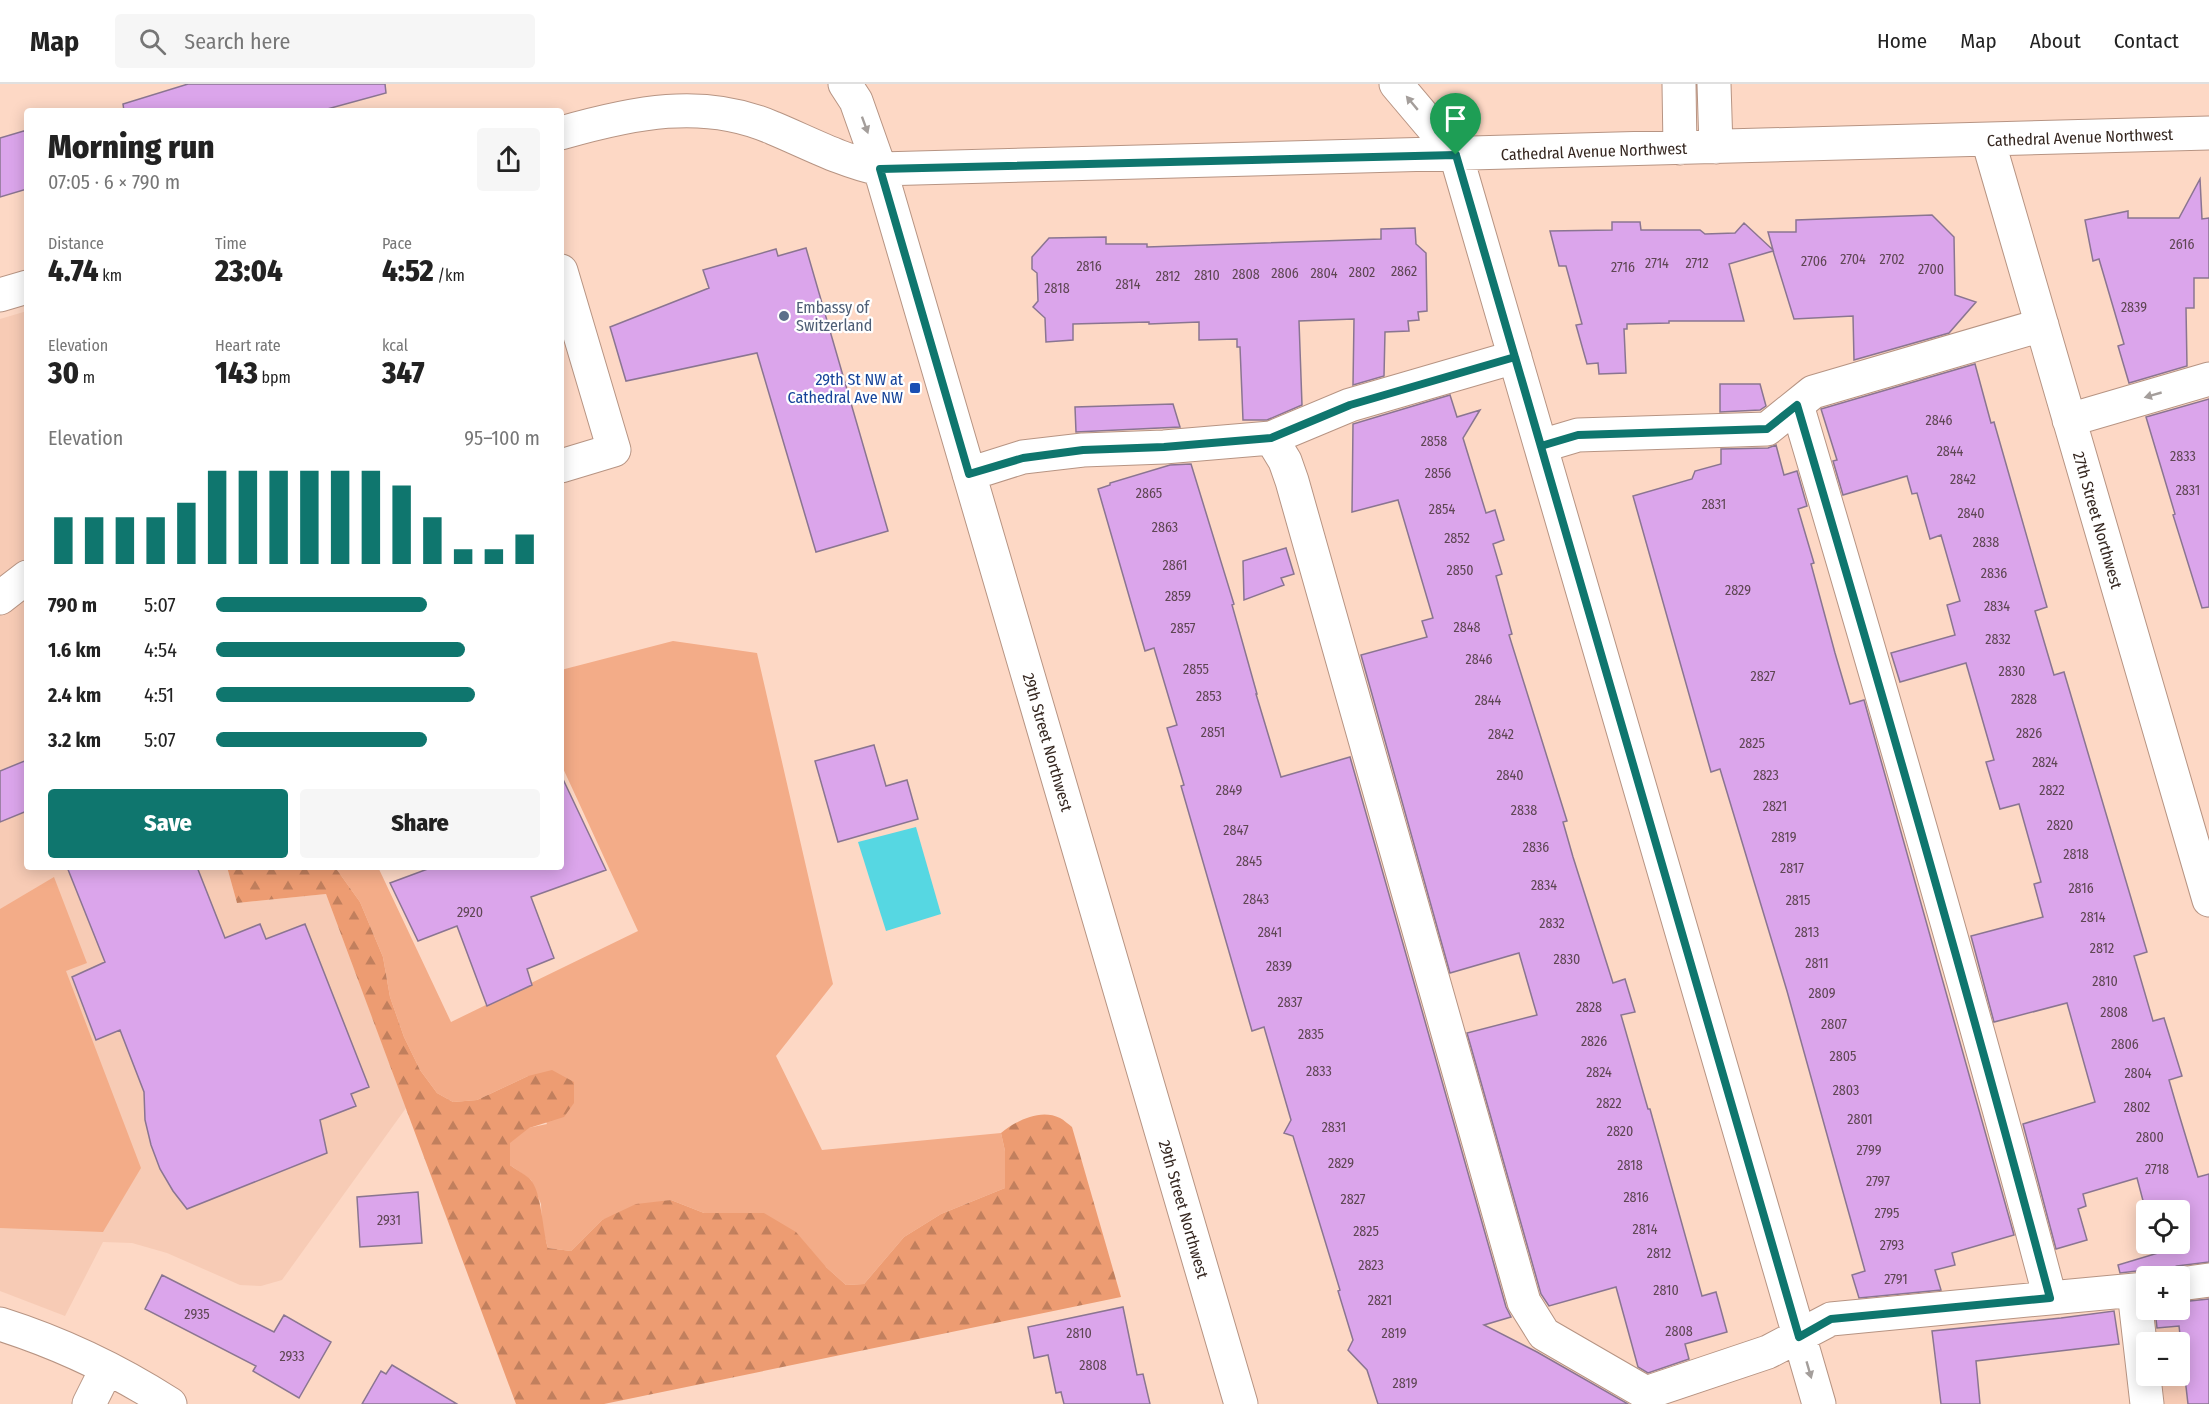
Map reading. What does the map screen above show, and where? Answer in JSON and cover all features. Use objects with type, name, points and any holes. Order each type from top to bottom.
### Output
[{"type":"street","name":"29th Street Northwest","points":[[845,84],[856,101],[880,169],[1241,1404]]},
{"type":"street","points":[[1396,84],[1456,155],[1819,1404]]},
{"type":"street","points":[[1679,84],[1680,148]]},
{"type":"street","points":[[1714,84],[1716,147]]},
{"type":"street","name":"Cathedral Avenue Northwest","points":[[564,132],[639,113],[671,110],[710,111],[762,123],[836,157],[880,169],[2209,133]]},
{"type":"street","name":"27th Street Northwest","points":[[1988,140],[2209,900]]},
{"type":"street","points":[[564,281],[614,450],[564,465]]},
{"type":"street","points":[[0,295],[24,288]]},
{"type":"street","points":[[1541,446],[1578,435],[1767,429],[1813,392],[2042,326]]},
{"type":"street","points":[[969,474],[1023,458],[1083,450],[1164,447],[1271,438],[1350,405],[1515,357]]},
{"type":"street","points":[[2069,420],[2209,379]]},
{"type":"street","points":[[1797,405],[1882,693],[2016,1166],[2050,1298]]},
{"type":"street","points":[[1271,438],[1285,461],[1292,481],[1524,1302],[1544,1334],[1646,1393],[1768,1352],[1831,1319],[2136,1290]]},
{"type":"street","points":[[0,598],[24,579]]},
{"type":"street","points":[[2190,1283],[2209,1280]]},
{"type":"street","points":[[2142,1320],[2146,1404]]},
{"type":"street","points":[[0,1324],[56,1344],[107,1368],[170,1404]]},
{"type":"street","points":[[89,1404],[107,1368]]},
{"type":"shaded area","points":[[24,312],[24,870],[228,870],[237,903],[326,894],[406,1108],[282,1280],[261,1286],[240,1285],[167,1253],[132,1243],[103,1242],[65,1316],[0,1291],[0,319]]},
{"type":"shaded area","points":[[673,641],[757,653],[833,984],[776,1056],[822,1150],[1001,1133],[1005,1151],[1005,1188],[941,1214],[904,1237],[864,1284],[846,1285],[826,1267],[721,1213],[704,1213],[671,1200],[602,1220],[571,1251],[548,1248],[542,1227],[541,1204],[531,1180],[510,1165],[510,1142],[528,1128],[547,1124],[528,1076],[477,1100],[453,1102],[437,1093],[420,1070],[404,1037],[390,997],[383,957],[360,902],[337,870],[379,870],[451,1022],[638,931],[564,771],[564,669]]},
{"type":"shaded area","points":[[54,877],[87,963],[66,971],[141,1168],[103,1232],[0,1228],[0,909]]},
{"type":"shaded area","points":[[2209,1288],[2209,1404],[2152,1404],[2150,1386],[2190,1386],[2190,1332],[2146,1332],[2146,1320],[2190,1320],[2190,1290]]},
{"type":"green space","points":[[228,870],[337,870],[360,902],[383,957],[390,997],[404,1037],[420,1070],[437,1093],[453,1102],[477,1100],[528,1076],[552,1070],[574,1082],[574,1103],[564,1117],[529,1128],[510,1143],[510,1165],[530,1179],[537,1193],[548,1248],[571,1251],[602,1220],[636,1204],[671,1200],[704,1213],[764,1213],[796,1232],[826,1267],[846,1285],[864,1284],[904,1237],[941,1214],[1005,1188],[1005,1151],[1001,1133],[1021,1120],[1044,1114],[1060,1118],[1072,1127],[1121,1297],[604,1404],[516,1404],[326,894],[237,903]]},
{"type":"water","points":[[916,827],[941,914],[886,931],[858,842]]},
{"type":"building","points":[[188,84],[385,84],[386,93],[331,108],[124,108],[123,104]]},
{"type":"building","points":[[24,131],[24,190],[0,197],[0,138]]},
{"type":"building","points":[[2200,179],[2202,219],[2209,218],[2209,278],[2194,278],[2194,308],[2186,308],[2187,366],[2129,383],[2118,346],[2124,344],[2099,259],[2093,261],[2085,220],[2128,211],[2128,218],[2179,218]]},
{"type":"building","points":[[1932,215],[1954,237],[1955,295],[1976,302],[1949,333],[1854,360],[1853,316],[1794,319],[1773,251],[1729,264],[1744,321],[1669,321],[1669,323],[1627,324],[1627,329],[1624,329],[1626,373],[1599,374],[1598,363],[1587,364],[1576,325],[1582,324],[1566,266],[1559,266],[1550,231],[1612,230],[1612,222],[1640,222],[1641,230],[1700,230],[1705,234],[1735,233],[1744,223],[1773,250],[1768,232],[1796,232],[1796,220]]},
{"type":"building","points":[[1415,228],[1416,244],[1426,253],[1427,311],[1418,312],[1419,320],[1408,321],[1409,331],[1385,332],[1384,376],[1353,385],[1354,319],[1299,321],[1302,405],[1267,420],[1243,420],[1240,347],[1237,347],[1237,339],[1199,340],[1199,322],[1149,324],[1149,322],[1073,324],[1073,340],[1046,342],[1045,318],[1033,307],[1038,301],[1037,273],[1032,269],[1032,257],[1049,238],[1106,237],[1106,244],[1147,244],[1147,247],[1381,239],[1381,229]]},
{"type":"building","points":[[806,248],[888,531],[816,552],[757,353],[626,381],[610,327],[709,288],[703,270],[776,249],[778,256]]},
{"type":"building","points":[[1975,364],[2047,607],[2035,611],[2054,675],[2064,672],[2147,952],[2134,956],[2153,1021],[2164,1018],[2182,1076],[2169,1080],[2198,1177],[2209,1174],[2209,1262],[2177,1266],[2136,1266],[2136,1271],[2120,1273],[2118,1265],[2155,1254],[2190,1254],[2190,1200],[2143,1200],[2137,1178],[2083,1194],[2086,1206],[2078,1209],[2087,1240],[2056,1249],[2023,1124],[2095,1102],[2067,1003],[1994,1022],[1971,936],[2043,917],[2034,884],[2041,882],[2019,804],[2000,809],[1986,762],[1994,760],[1966,663],[1900,682],[1891,653],[1955,635],[1947,605],[1960,601],[1941,535],[1930,539],[1917,493],[1912,494],[1907,476],[1843,495],[1833,461],[1837,460],[1821,409]]},
{"type":"building","points":[[1720,384],[1760,384],[1766,406],[1760,410],[1720,412]]},
{"type":"building","points":[[1450,395],[1457,417],[1480,410],[1463,438],[1486,513],[1495,510],[1504,540],[1493,544],[1502,574],[1496,576],[1512,634],[1509,635],[1567,821],[1563,822],[1613,983],[1625,979],[1635,1012],[1621,1015],[1648,1109],[1650,1109],[1702,1296],[1716,1292],[1727,1332],[1685,1344],[1689,1359],[1648,1373],[1638,1367],[1616,1287],[1549,1306],[1541,1294],[1467,1033],[1537,1015],[1519,953],[1450,973],[1361,655],[1427,637],[1422,621],[1433,618],[1398,500],[1352,512],[1353,424]]},
{"type":"building","points":[[2209,399],[2209,607],[2202,608],[2146,417]]},
{"type":"building","points":[[1173,404],[1180,427],[1076,432],[1075,407]]},
{"type":"building","points":[[1776,445],[1784,475],[1797,471],[1807,506],[1798,509],[1814,563],[1811,564],[1835,653],[1850,704],[1864,700],[2014,1235],[1952,1253],[1955,1265],[1935,1270],[1941,1290],[1859,1298],[1852,1275],[1865,1271],[1787,991],[1720,769],[1711,772],[1633,496],[1692,479],[1695,471],[1721,464],[1721,449],[1768,448]]},
{"type":"building","points":[[1191,464],[1234,604],[1232,605],[1256,694],[1281,777],[1350,757],[1506,1307],[1511,1317],[1484,1325],[1537,1352],[1628,1404],[1378,1404],[1367,1370],[1348,1350],[1353,1340],[1338,1291],[1340,1290],[1293,1136],[1284,1133],[1291,1120],[1264,1027],[1252,1031],[1181,786],[1184,785],[1167,728],[1177,725],[1154,648],[1145,651],[1098,489],[1110,483],[1170,465]]},
{"type":"building","points":[[1286,548],[1294,574],[1281,578],[1284,585],[1244,600],[1243,561]]},
{"type":"building","points":[[874,745],[886,786],[907,780],[918,819],[838,842],[815,761]]},
{"type":"building","points":[[24,761],[24,812],[0,822],[0,771]]},
{"type":"building","points":[[564,781],[606,870],[531,897],[554,958],[527,969],[532,985],[487,1006],[457,926],[418,941],[390,883],[425,870],[564,870]]},
{"type":"building","points":[[68,870],[198,870],[225,938],[260,924],[266,939],[305,924],[369,1087],[351,1094],[356,1106],[320,1120],[327,1153],[187,1209],[160,1169],[151,1145],[145,1120],[144,1092],[120,1030],[96,1040],[72,977],[105,962]]},
{"type":"building","points":[[418,1192],[422,1243],[360,1247],[357,1197]]},
{"type":"building","points":[[162,1275],[274,1332],[284,1315],[331,1342],[299,1398],[253,1371],[256,1366],[145,1309]]},
{"type":"building","points":[[2209,1299],[2209,1404],[2188,1404],[2186,1386],[2190,1386],[2190,1332],[2180,1332],[2179,1326],[2157,1328],[2156,1320],[2190,1320],[2190,1301]]},
{"type":"building","points":[[1123,1307],[1137,1375],[1143,1374],[1150,1404],[1064,1404],[1061,1392],[1056,1393],[1048,1355],[1034,1358],[1028,1327]]},
{"type":"building","points":[[2114,1311],[2119,1344],[1976,1361],[1980,1404],[1941,1404],[1932,1331]]},
{"type":"building","points":[[392,1365],[457,1404],[362,1404],[381,1371],[386,1374]]},
{"type":"place","name":"Embassy of Switzerland","points":[[784,316]]},
{"type":"place","name":"29th St NW at Cathedral Ave NW","points":[[915,388]]},
{"type":"route","points":[[1456,155],[880,169],[969,474],[1023,458],[1083,450],[1164,447],[1271,438],[1350,405],[1515,357],[1541,446],[1578,435],[1767,429],[1797,405],[1879,682],[2016,1166],[2050,1298],[1831,1319],[1799,1337],[1515,357],[1490,273],[1466,188],[1456,155]]}]
